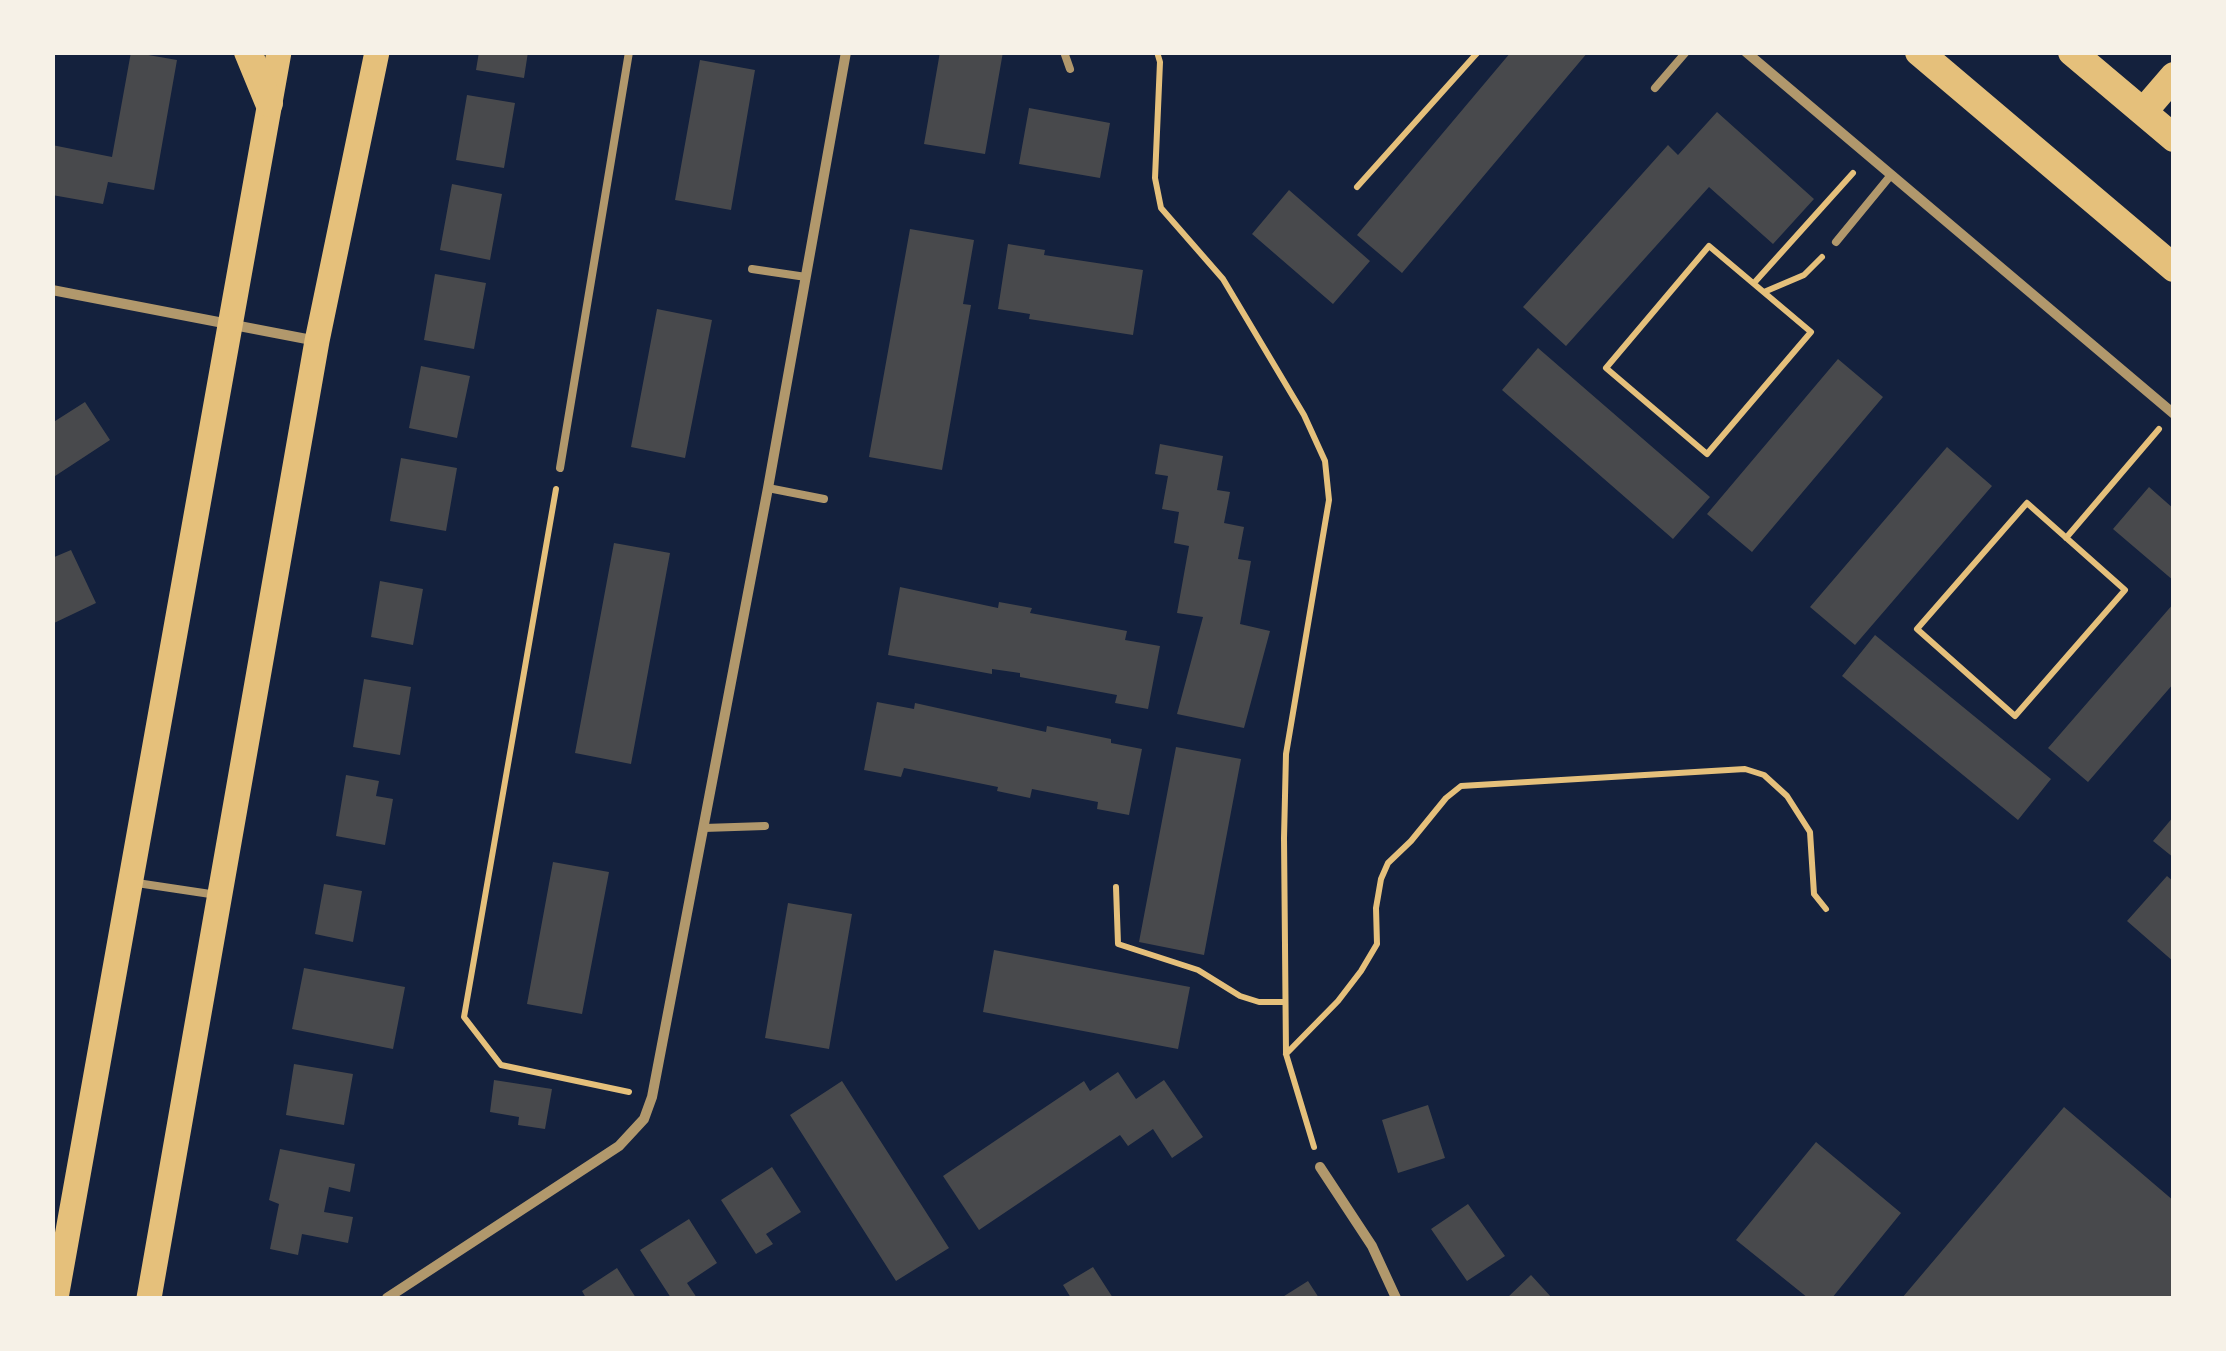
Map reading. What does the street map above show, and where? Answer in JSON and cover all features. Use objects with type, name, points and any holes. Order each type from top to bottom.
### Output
[{"type":"highway","points":[[248,52],[270,103]]},
{"type":"highway","points":[[1919,52],[2174,268]]},
{"type":"highway","points":[[2072,52],[2174,138]]},
{"type":"highway","points":[[2143,112],[2174,76]]},
{"type":"main road","points":[[56,1298],[279,52]]},
{"type":"main road","points":[[149,1298],[317,341],[377,52]]},
{"type":"street","points":[[387,1298],[619,1146],[644,1118],[652,1097],[846,52]]},
{"type":"street","points":[[1746,52],[2174,414]]},
{"type":"street","points":[[52,290],[317,341]]},
{"type":"street","points":[[1320,1167],[1372,1246],[1396,1298]]},
{"type":"lane","points":[[560,468],[629,52]]},
{"type":"lane","points":[[1064,52],[1070,69]]},
{"type":"lane","points":[[1655,88],[1686,52]]},
{"type":"lane","points":[[1836,242],[1891,175]]},
{"type":"lane","points":[[752,270],[806,277]]},
{"type":"lane","points":[[768,488],[824,499]]},
{"type":"lane","points":[[704,828],[764,826]]},
{"type":"lane","points":[[132,882],[221,896]]},
{"type":"path","points":[[1157,52],[1160,62],[1156,178],[1161,208],[1223,279],[1304,415],[1325,461],[1329,500],[1286,754],[1286,1054],[1320,1167]]},
{"type":"path","points":[[1356,187],[1478,52]]},
{"type":"path","points":[[1754,283],[1854,172]]},
{"type":"path","points":[[1764,292],[1804,275],[1836,242]]},
{"type":"path","points":[[1709,246],[1764,292],[1810,332],[1707,454],[1606,368],[1709,246]]},
{"type":"path","points":[[2066,538],[2160,429]]},
{"type":"path","points":[[560,468],[464,1017],[501,1065],[652,1097]]},
{"type":"path","points":[[2026,503],[2066,538],[2125,590],[2015,716],[1917,629],[2026,503]]},
{"type":"path","points":[[1286,1054],[1338,1001],[1377,944],[1376,908],[1388,863],[1461,786],[1745,769],[1764,775],[1787,796],[1810,832],[1814,894],[1826,908]]},
{"type":"path","points":[[1116,887],[1118,944],[1198,970],[1240,996],[1259,1002],[1285,1002]]},
{"type":"building","points":[[131,52],[177,60],[154,190],[108,182],[103,204],[52,195],[52,145],[112,157]]},
{"type":"building","points":[[479,52],[528,52],[524,78],[476,70]]},
{"type":"building","points":[[940,52],[1003,52],[985,154],[924,144]]},
{"type":"building","points":[[1511,52],[1588,52],[1402,273],[1357,235]]},
{"type":"building","points":[[700,60],[755,70],[731,210],[675,200]]},
{"type":"building","points":[[467,95],[515,103],[504,168],[456,160]]},
{"type":"building","points":[[1029,108],[1110,123],[1100,178],[1019,164]]},
{"type":"building","points":[[1717,112],[1814,199],[1773,244],[1709,187],[1566,346],[1523,307],[1668,145],[1678,155]]},
{"type":"building","points":[[452,184],[502,194],[490,260],[440,250]]},
{"type":"building","points":[[1289,190],[1370,261],[1333,304],[1252,234]]},
{"type":"building","points":[[910,229],[974,240],[963,304],[971,305],[942,470],[869,457]]},
{"type":"building","points":[[1008,244],[1045,250],[1044,255],[1143,270],[1133,335],[1029,319],[1030,314],[998,309]]},
{"type":"building","points":[[435,274],[486,283],[474,349],[424,340]]},
{"type":"building","points":[[657,309],[712,320],[685,458],[631,447]]},
{"type":"building","points":[[1538,348],[1710,497],[1673,539],[1502,390]]},
{"type":"building","points":[[1838,359],[1883,397],[1752,552],[1707,514]]},
{"type":"building","points":[[421,366],[470,376],[457,438],[409,428]]},
{"type":"building","points":[[85,402],[110,440],[52,478],[52,423]]},
{"type":"building","points":[[1160,444],[1223,456],[1217,490],[1230,492],[1224,523],[1244,527],[1238,559],[1251,561],[1240,624],[1270,631],[1244,728],[1177,714],[1203,617],[1177,613],[1189,546],[1174,543],[1179,512],[1162,509],[1168,476],[1155,474]]},
{"type":"building","points":[[1947,447],[1992,486],[1855,645],[1810,607]]},
{"type":"building","points":[[401,458],[457,468],[446,531],[390,521]]},
{"type":"building","points":[[2149,487],[2174,509],[2174,581],[2113,529]]},
{"type":"building","points":[[614,543],[670,553],[631,764],[575,753]]},
{"type":"building","points":[[71,550],[96,603],[52,624],[52,558]]},
{"type":"building","points":[[380,581],[423,589],[413,645],[371,637]]},
{"type":"building","points":[[900,587],[998,608],[999,602],[1032,608],[1030,613],[1127,631],[1125,640],[1160,646],[1148,709],[1115,703],[1117,695],[1020,677],[1020,673],[992,669],[992,674],[888,655]]},
{"type":"building","points":[[2174,603],[2174,683],[2088,782],[2048,748]]},
{"type":"building","points":[[1875,635],[2051,779],[2018,820],[1842,676]]},
{"type":"building","points":[[364,679],[411,687],[400,755],[353,747]]},
{"type":"building","points":[[877,702],[914,709],[915,703],[1046,732],[1047,726],[1142,749],[1129,815],[1097,809],[1098,802],[1032,789],[1030,798],[997,791],[998,787],[904,768],[901,777],[864,770]]},
{"type":"building","points":[[1176,747],[1241,759],[1204,955],[1139,942]]},
{"type":"building","points":[[346,775],[379,781],[376,796],[393,799],[385,845],[336,836]]},
{"type":"building","points":[[2174,816],[2174,858],[2153,841]]},
{"type":"building","points":[[553,862],[609,872],[582,1014],[527,1004]]},
{"type":"building","points":[[2167,876],[2174,882],[2174,962],[2127,921]]},
{"type":"building","points":[[324,884],[362,891],[353,942],[315,934]]},
{"type":"building","points":[[788,903],[852,914],[829,1049],[765,1038]]},
{"type":"building","points":[[994,950],[1190,987],[1178,1049],[983,1012]]},
{"type":"building","points":[[304,968],[405,987],[393,1049],[292,1029]]},
{"type":"building","points":[[294,1064],[353,1074],[344,1125],[286,1115]]},
{"type":"building","points":[[1118,1072],[1136,1099],[1164,1080],[1203,1137],[1172,1158],[1153,1129],[1128,1146],[1120,1135],[979,1230],[943,1176],[1084,1081],[1090,1091]]},
{"type":"building","points":[[494,1080],[552,1089],[545,1129],[518,1125],[519,1117],[490,1112]]},
{"type":"building","points":[[842,1081],[949,1248],[896,1281],[790,1115]]},
{"type":"building","points":[[1428,1105],[1445,1158],[1398,1173],[1382,1120]]},
{"type":"building","points":[[2064,1107],[2174,1201],[2174,1298],[1902,1298]]},
{"type":"building","points":[[1816,1142],[1901,1213],[1832,1298],[1808,1298],[1736,1240]]},
{"type":"building","points":[[280,1149],[355,1164],[350,1192],[329,1187],[324,1212],[353,1217],[348,1243],[302,1234],[298,1255],[270,1249],[279,1204],[269,1200]]},
{"type":"building","points":[[772,1167],[801,1212],[766,1234],[773,1244],[756,1254],[721,1200]]},
{"type":"building","points":[[1468,1204],[1505,1256],[1467,1281],[1431,1229]]},
{"type":"building","points":[[689,1219],[717,1263],[687,1283],[697,1298],[671,1298],[640,1250]]},
{"type":"building","points":[[1093,1267],[1113,1298],[1071,1298],[1063,1285]]},
{"type":"building","points":[[617,1268],[636,1298],[586,1298],[582,1291]]},
{"type":"building","points":[[1531,1275],[1552,1298],[1507,1298]]},
{"type":"building","points":[[1308,1281],[1319,1298],[1281,1298]]}]
